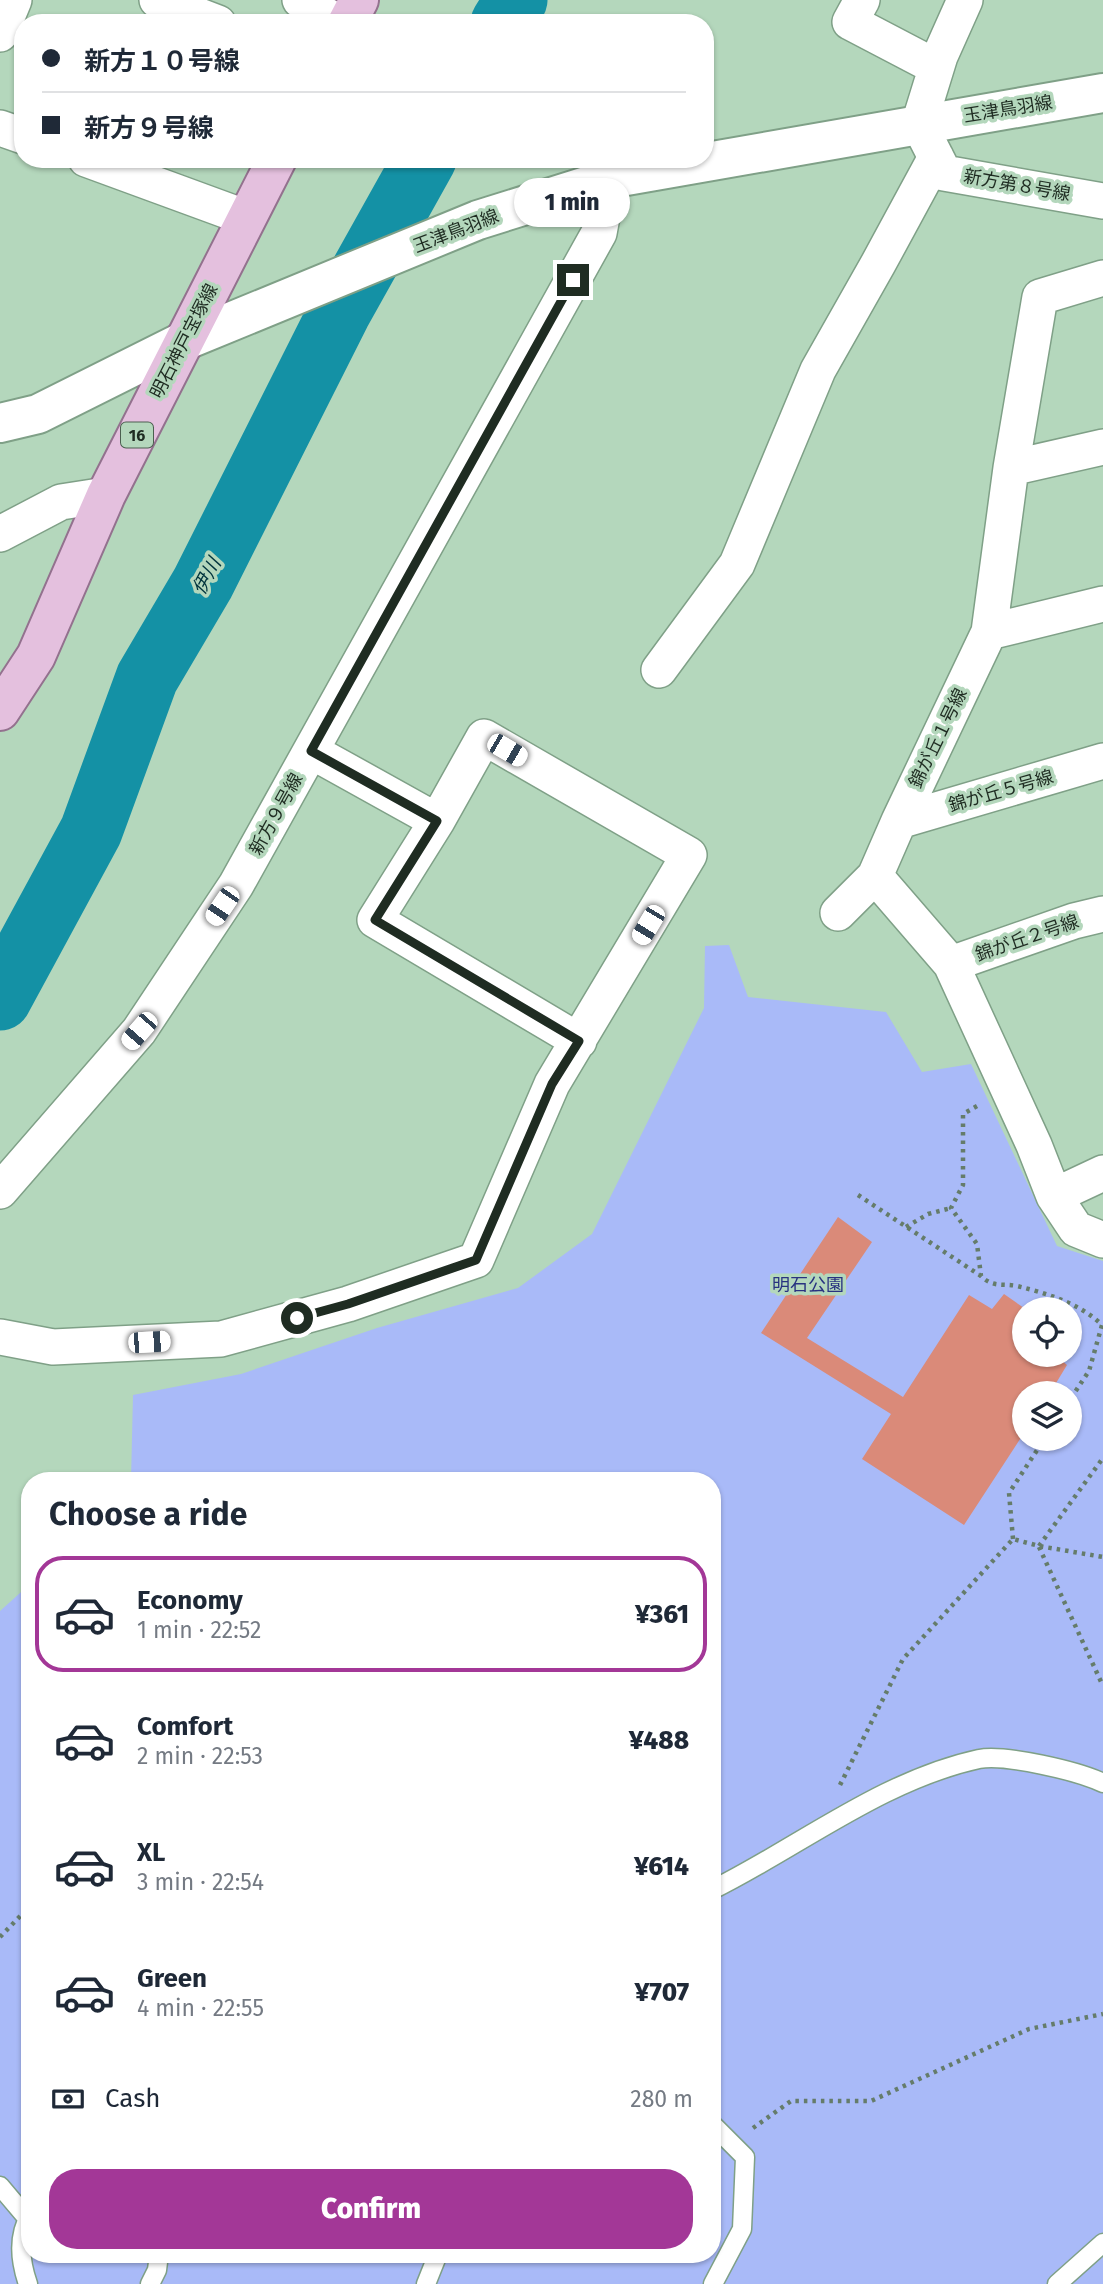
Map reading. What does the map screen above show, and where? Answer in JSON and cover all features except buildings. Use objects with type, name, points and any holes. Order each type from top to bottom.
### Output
[{"type":"main road","name":"明石神戸宝塚線","points":[[0,711],[36,656],[106,495],[272,168]]},
{"type":"street","points":[[0,34],[14,0]]},
{"type":"street","points":[[157,0],[194,14]]},
{"type":"street","points":[[301,0],[324,14]]},
{"type":"street","points":[[862,0],[850,22],[936,67]]},
{"type":"street","points":[[659,670],[737,564],[818,370],[878,264],[927,141],[936,67],[965,0]]},
{"type":"street","name":"玉津鳥羽線","points":[[714,166],[927,141],[1103,93]]},
{"type":"street","name":"新方第８号線","points":[[927,141],[944,173],[1103,201]]},
{"type":"street","points":[[111,168],[247,218]]},
{"type":"street","name":"玉津鳥羽線","points":[[0,423],[38,414],[184,341],[478,220],[609,179],[701,168]]},
{"type":"street","name":"新方９号線","points":[[0,1191],[139,1031],[236,886],[599,233],[609,179]]},
{"type":"street","name":"錦が丘１号線","points":[[875,876],[989,632],[1040,297],[1103,278]]},
{"type":"street","points":[[1012,468],[1103,447]]},
{"type":"street","points":[[0,534],[61,502],[106,495]]},
{"type":"street","points":[[989,632],[1103,604]]},
{"type":"street","points":[[0,1337],[53,1347],[221,1339],[348,1304],[476,1260],[552,1084],[579,1041],[689,855],[484,737],[437,821],[375,920],[579,1041]]},
{"type":"street","points":[[311,751],[437,821]]},
{"type":"street","name":"錦が丘５号線","points":[[899,821],[1103,761]]},
{"type":"street","points":[[838,913],[875,876],[951,964],[1044,1166],[1054,1196],[1076,1229],[1103,1240]]},
{"type":"street","name":"錦が丘２号線","points":[[951,964],[1074,921],[1103,914]]},
{"type":"street","points":[[1054,1196],[1103,1173]]},
{"type":"lane","points":[[721,1886],[760,1866],[818,1830],[916,1779],[982,1759],[1038,1763],[1103,1783]]},
{"type":"lane","points":[[713,2284],[742,2229],[746,2157],[721,2133]]},
{"type":"lane","points":[[0,2186],[21,2208]]},
{"type":"lane","points":[[21,2239],[21,2261]]},
{"type":"lane","points":[[1058,2284],[1103,2243]]},
{"type":"lane","points":[[22,2263],[28,2284]]},
{"type":"lane","points":[[150,2284],[158,2263]]},
{"type":"lane","points":[[426,2284],[434,2263]]},
{"type":"path","points":[[906,1227],[928,1214],[951,1208],[963,1185],[963,1114]]},
{"type":"path","points":[[858,1195],[981,1276],[989,1284],[1016,1286],[1060,1300],[1091,1314],[1102,1325],[1089,1371],[1082,1382]]},
{"type":"path","points":[[951,1208],[977,1244],[981,1276]]},
{"type":"path","points":[[818,1830],[902,1659],[1013,1539],[1009,1493],[1036,1451]]},
{"type":"path","points":[[1039,1546],[1103,1458]]},
{"type":"path","points":[[1013,1539],[1103,1557]]},
{"type":"path","points":[[1039,1546],[1103,1686]]},
{"type":"path","points":[[0,1937],[21,1915]]},
{"type":"path","points":[[732,2143],[791,2101],[871,2101],[1029,2029],[1103,2014]]},
{"type":"green space","name":"明石公園","points":[[729,945],[748,997],[886,1012],[922,1072],[971,1064],[1057,1246],[1103,1261],[1103,2284],[0,2284],[0,1611],[21,1592],[21,2263],[721,2263],[721,1472],[131,1472],[133,1395],[241,1374],[377,1328],[518,1288],[592,1234],[704,1008],[705,946]]},
{"type":"waterway","name":"伊川","points":[[507,14],[516,0]]},
{"type":"waterway","name":"伊川","points":[[0,999],[91,831],[147,678],[203,583],[339,313],[420,168]]},
{"type":"route","points":[[297,1318],[348,1304],[476,1260],[552,1084],[579,1041],[375,920],[437,821],[311,751],[573,280]]}]
